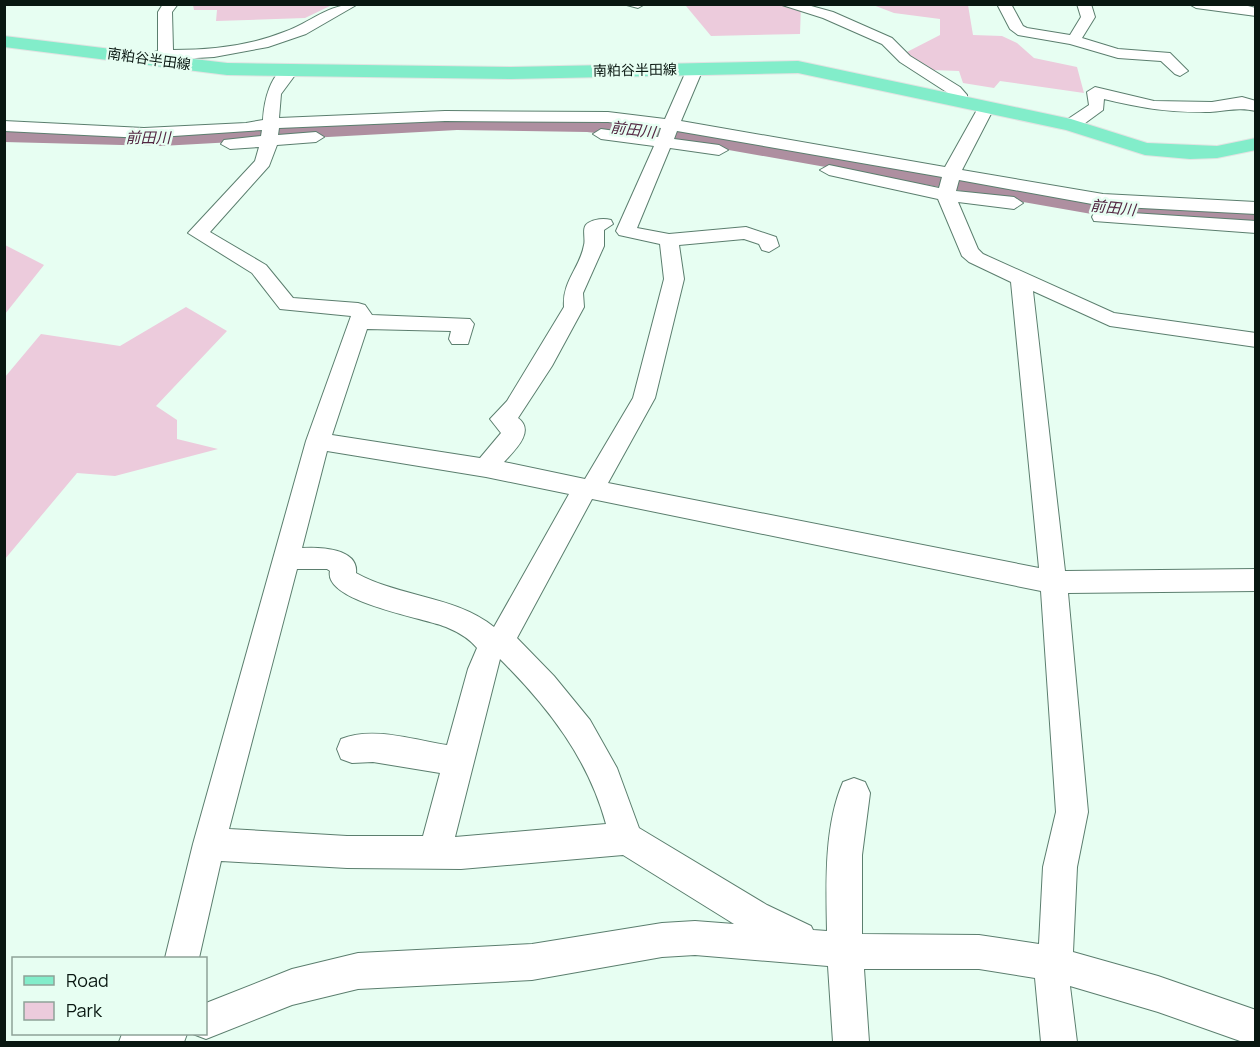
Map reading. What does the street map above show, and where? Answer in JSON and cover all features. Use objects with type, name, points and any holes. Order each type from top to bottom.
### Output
[{"type":"main road","name":"南粕谷半田線","points":[[4,41],[227,69],[511,73],[808,68],[1071,125],[1145,149],[1190,153],[1217,152],[1256,144]]},
{"type":"street","points":[[166,54],[165,12],[171,4]]},
{"type":"street","points":[[146,58],[166,54],[188,55],[232,49],[278,39],[351,4]]},
{"type":"street","points":[[630,4],[638,4]]},
{"type":"street","points":[[786,4],[853,17],[892,44],[905,59],[954,90],[959,95],[959,101]]},
{"type":"street","points":[[1004,4],[1017,29],[1023,32],[1074,40],[1090,48],[1165,56],[1180,71]]},
{"type":"street","points":[[1074,40],[1088,17],[1083,4]]},
{"type":"street","points":[[1196,4],[1226,6],[1256,12]]},
{"type":"street","points":[[626,231],[695,69]]},
{"type":"street","points":[[182,957],[209,844],[318,441],[362,314],[358,310],[287,304],[259,268],[198,233],[263,162],[270,132],[273,94],[290,71]]},
{"type":"street","points":[[1071,125],[1097,107],[1095,92],[1154,106],[1212,107],[1242,102],[1256,106]]},
{"type":"street","points":[[986,108],[948,186],[969,252],[1021,279],[1110,319],[1256,340]]},
{"type":"street","points":[[4,126],[144,133],[246,128],[270,132],[341,136],[511,131],[612,135],[669,134],[1144,221],[1256,227]]},
{"type":"street","points":[[69,147],[270,132]]},
{"type":"street","points":[[669,134],[722,150],[810,166],[948,186],[1103,200],[1256,208]]},
{"type":"street","points":[[4,143],[26,144]]},
{"type":"street","points":[[486,468],[513,435],[513,426],[502,419],[514,407],[541,366],[574,306],[573,293],[594,246],[594,227],[599,221],[626,231],[669,240],[746,233],[769,241],[769,246]]},
{"type":"street","points":[[435,853],[482,669],[644,398],[674,279],[669,240]]},
{"type":"street","points":[[1021,279],[1053,582],[1072,812],[1060,867],[1052,981],[1059,1042]]},
{"type":"street","points":[[360,322],[464,324],[460,339]]},
{"type":"street","points":[[318,441],[486,468],[1053,582],[1256,580]]},
{"type":"street","points":[[288,558],[330,559],[341,563],[344,568],[342,578],[349,582],[380,597],[448,617],[496,643],[554,695],[590,743],[606,773],[618,804],[626,838]]},
{"type":"street","points":[[351,749],[373,748],[459,761]]},
{"type":"street","points":[[851,1042],[832,948],[846,831],[854,793]]},
{"type":"street","points":[[209,844],[347,852],[435,853],[626,838],[755,917],[832,948]]},
{"type":"street","points":[[207,1021],[292,987],[358,971],[532,962],[662,940],[695,938],[832,948],[979,952],[1054,964],[1158,993],[1256,1029]]},
{"type":"green space","points":[[193,4],[332,5],[305,18],[216,21],[217,10],[194,10]]},
{"type":"green space","points":[[691,4],[801,5],[800,34],[711,36],[686,6]]},
{"type":"green space","points":[[873,5],[968,5],[973,35],[1002,36],[1017,43],[1034,58],[1077,67],[1084,93],[1000,81],[994,88],[963,83],[959,71],[931,70],[905,53],[940,35],[940,19],[894,13]]},
{"type":"green space","points":[[5,245],[44,265],[4,314]]},
{"type":"green space","points":[[186,307],[227,331],[156,406],[177,420],[177,439],[218,449],[115,476],[77,473],[5,559],[5,377],[41,334],[120,346]]},
{"type":"waterway","name":"前田川","points":[[4,135],[88,139],[161,139],[457,123],[587,125],[706,139],[1103,208],[1256,217]]}]
